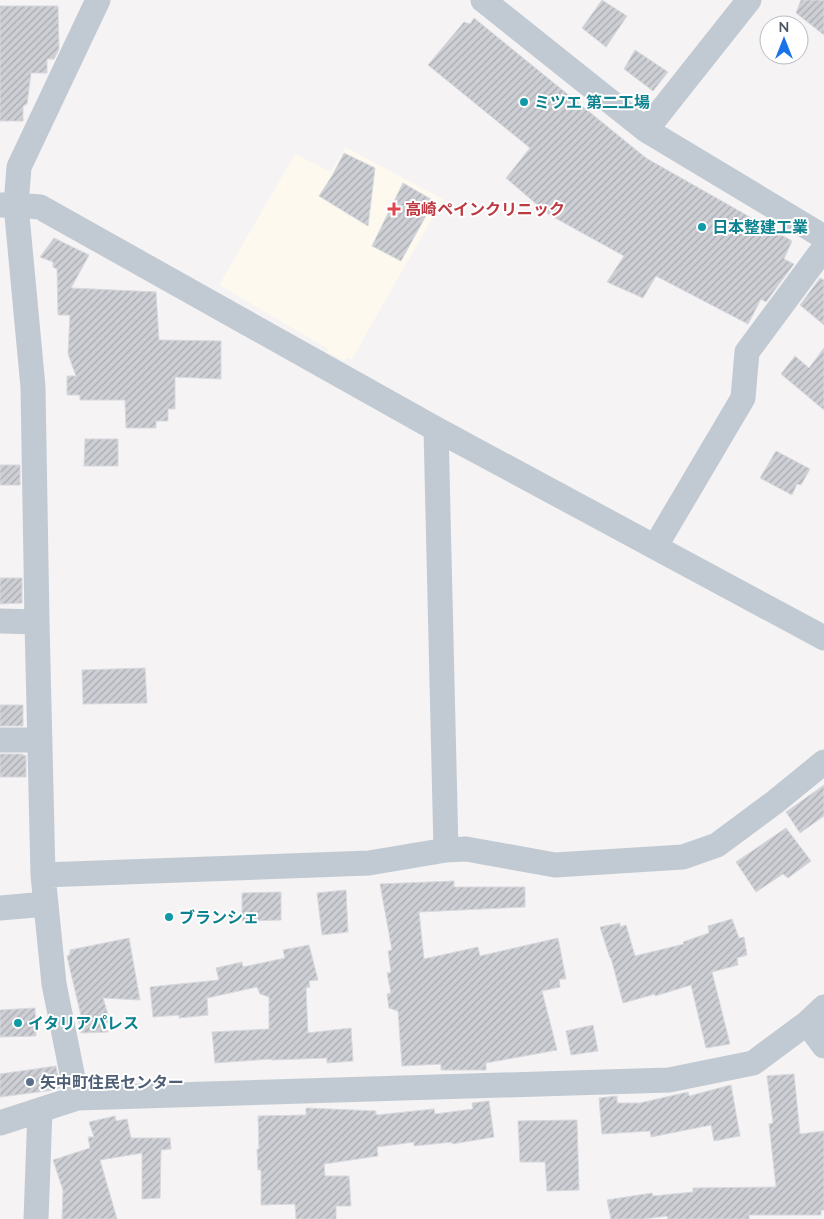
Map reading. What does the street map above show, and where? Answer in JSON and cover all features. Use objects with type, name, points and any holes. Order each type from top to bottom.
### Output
[{"type":"street","points":[[77,1098],[54,984],[43,875],[33,387],[8,205],[19,167],[98,0]]},
{"type":"street","points":[[484,0],[646,130],[824,237]]},
{"type":"street","points":[[646,130],[748,0]]},
{"type":"street","points":[[8,205],[40,207],[436,429],[824,638]]},
{"type":"street","points":[[655,547],[744,398],[747,352],[824,248]]},
{"type":"street","points":[[436,429],[446,850]]},
{"type":"street","points":[[0,621],[37,622]]},
{"type":"street","points":[[0,740],[40,740]]},
{"type":"street","points":[[43,875],[369,863],[446,850],[466,849],[555,865],[683,857],[716,845],[775,802],[824,762]]},
{"type":"street","points":[[0,908],[46,904]]},
{"type":"street","points":[[0,1123],[77,1098],[669,1080],[753,1063],[815,1015],[824,1046]]},
{"type":"street","points":[[36,1219],[40,1110]]},
{"type":"shaded area","points":[[345,147],[443,199],[352,359],[347,358],[345,361],[327,352],[328,349],[219,285],[295,154],[331,172]]},
{"type":"building","points":[[602,0],[627,16],[606,47],[582,28]]},
{"type":"building","points":[[801,0],[824,0],[824,35],[809,23],[809,15],[799,15],[796,13]]},
{"type":"building","points":[[0,6],[58,6],[59,49],[54,59],[47,59],[47,73],[31,73],[27,104],[23,106],[23,121],[0,121]]},
{"type":"building","points":[[474,18],[646,158],[792,241],[784,259],[794,264],[766,302],[761,299],[748,324],[656,276],[643,298],[607,282],[624,256],[548,214],[506,178],[530,148],[428,65],[464,22],[470,24]]},
{"type":"building","points":[[635,50],[668,72],[653,91],[624,69]]},
{"type":"building","points":[[344,153],[375,168],[368,226],[319,196]]},
{"type":"building","points":[[403,183],[434,201],[401,261],[372,246]]},
{"type":"building","points":[[54,238],[89,255],[71,288],[156,292],[159,340],[221,341],[221,379],[175,377],[175,409],[168,409],[168,421],[156,421],[156,428],[126,428],[125,400],[80,400],[80,395],[67,395],[67,376],[76,376],[68,354],[70,315],[58,315],[57,269],[53,267],[53,262],[40,257]]},
{"type":"building","points":[[820,278],[824,280],[824,325],[800,305]]},
{"type":"building","points":[[824,348],[824,410],[781,374],[795,356],[809,368]]},
{"type":"building","points":[[85,439],[118,439],[118,466],[84,466]]},
{"type":"building","points":[[776,451],[810,469],[801,485],[797,484],[792,495],[760,478]]},
{"type":"building","points":[[0,465],[20,465],[20,485],[0,485]]},
{"type":"building","points":[[0,578],[22,578],[22,603],[0,604]]},
{"type":"building","points":[[145,668],[147,703],[83,704],[82,670]]},
{"type":"building","points":[[0,705],[23,705],[23,726],[0,726]]},
{"type":"building","points":[[0,754],[26,755],[26,777],[0,777]]},
{"type":"building","points":[[824,785],[824,816],[800,833],[786,812]]},
{"type":"building","points":[[786,828],[811,861],[788,878],[783,874],[756,892],[736,862]]},
{"type":"building","points":[[454,881],[454,887],[525,887],[525,907],[419,912],[424,959],[478,947],[480,956],[558,938],[566,979],[559,979],[560,987],[542,991],[557,1050],[486,1063],[486,1070],[441,1070],[441,1064],[402,1066],[398,1011],[389,1008],[387,994],[391,993],[387,973],[391,972],[388,951],[392,950],[380,884]]},
{"type":"building","points":[[346,890],[348,932],[322,935],[317,893]]},
{"type":"building","points":[[281,892],[281,920],[242,921],[242,893]]},
{"type":"building","points":[[732,919],[739,938],[744,937],[747,955],[737,958],[738,965],[712,972],[730,1044],[706,1048],[691,985],[623,1003],[611,958],[600,927],[620,923],[620,927],[626,925],[635,956],[684,944],[683,942],[709,933],[708,926]]},
{"type":"building","points":[[129,938],[140,1000],[103,998],[110,1021],[106,1023],[108,1032],[81,1033],[78,1017],[81,1016],[67,956],[70,954],[70,950]]},
{"type":"building","points":[[309,945],[318,980],[309,981],[310,987],[306,988],[308,1033],[351,1028],[353,1061],[327,1063],[327,1058],[215,1063],[212,1032],[269,1029],[269,997],[260,994],[257,987],[207,998],[208,1015],[179,1018],[179,1015],[153,1017],[150,987],[219,980],[216,968],[242,962],[243,967],[285,958],[283,950]]},
{"type":"building","name":"イタリアパレス","points":[[35,1008],[36,1036],[0,1037],[0,1010]]},
{"type":"building","points":[[593,1025],[598,1051],[571,1055],[566,1031]]},
{"type":"building","name":"矢中町住民センター","points":[[56,1066],[60,1088],[0,1097],[0,1074]]},
{"type":"building","points":[[794,1074],[800,1134],[824,1131],[824,1210],[821,1210],[821,1215],[749,1215],[749,1219],[668,1219],[667,1216],[643,1219],[611,1219],[607,1200],[652,1193],[653,1196],[693,1192],[693,1188],[776,1187],[769,1124],[773,1123],[767,1076]]},
{"type":"building","points":[[731,1085],[740,1136],[714,1141],[711,1125],[651,1137],[650,1131],[602,1134],[599,1098],[617,1096],[617,1103],[640,1103],[688,1092],[689,1096]]},
{"type":"building","points":[[489,1101],[494,1137],[452,1144],[452,1142],[414,1146],[414,1142],[377,1147],[378,1156],[324,1164],[325,1176],[349,1176],[351,1206],[336,1206],[336,1219],[296,1219],[295,1204],[261,1205],[261,1170],[258,1170],[257,1149],[259,1149],[258,1116],[306,1115],[306,1108],[376,1111],[376,1115],[434,1109],[435,1114],[473,1109],[472,1103]]},
{"type":"building","points":[[115,1116],[116,1121],[127,1119],[131,1138],[170,1138],[171,1149],[161,1150],[160,1198],[142,1199],[142,1153],[100,1160],[117,1219],[62,1219],[63,1190],[53,1160],[90,1148],[88,1137],[94,1137],[89,1122]]},
{"type":"building","points":[[577,1120],[579,1190],[547,1191],[545,1162],[520,1162],[518,1121]]},
{"type":"place","name":"ミツエ 第二工場","points":[[524,102]]},
{"type":"place","name":"高崎ペインクリニック","points":[[394,209]]},
{"type":"place","name":"日本整建工業","points":[[702,227]]},
{"type":"place","name":"ブランシェ","points":[[169,917]]},
{"type":"place","name":"イタリアパレス","points":[[18,1023]]},
{"type":"place","name":"矢中町住民センター","points":[[30,1082]]}]
